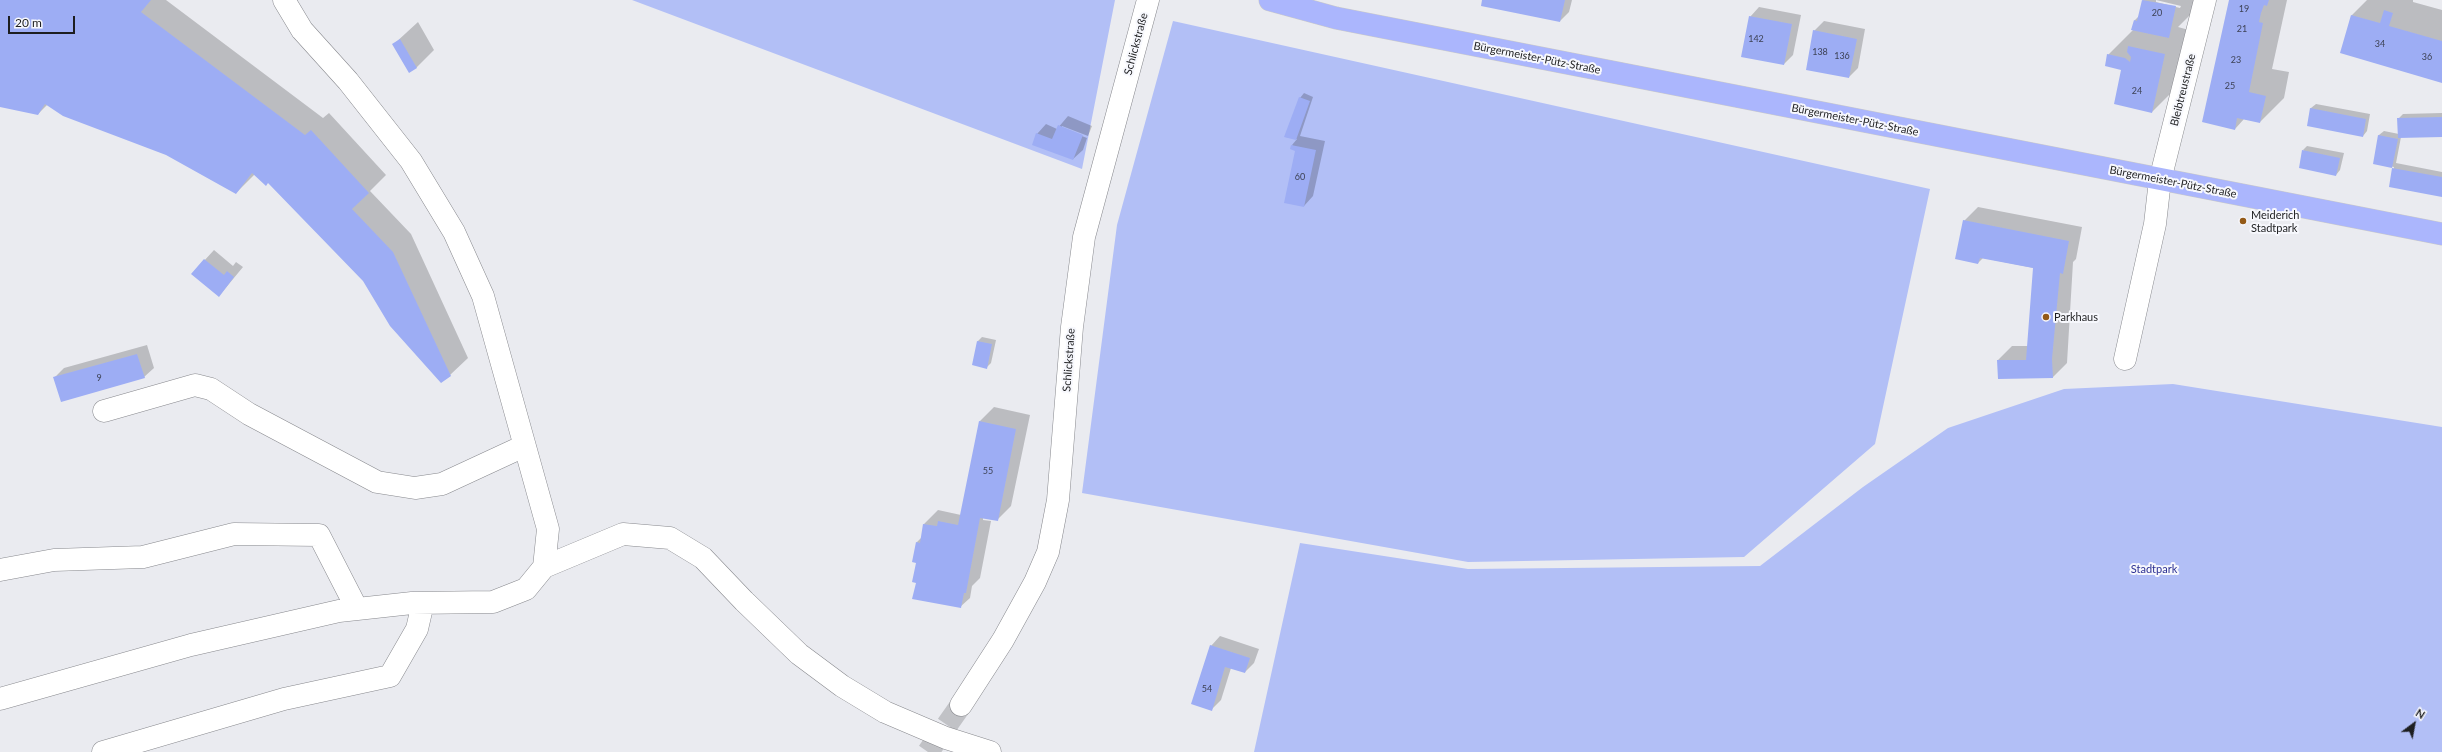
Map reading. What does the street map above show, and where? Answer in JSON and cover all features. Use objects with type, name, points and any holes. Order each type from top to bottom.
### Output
[{"type":"main road","name":"Bürgermeister-Pütz-Straße","points":[[1276,1],[1336,18],[2442,234]]},
{"type":"street","points":[[284,0],[302,30],[348,81],[410,161],[454,232],[483,296],[548,529],[544,567]]},
{"type":"street","name":"Schlickstraße","points":[[961,705],[1003,640],[1035,582],[1048,552],[1058,500],[1072,327],[1084,238],[1148,0]]},
{"type":"street","name":"Bleibtreustraße","points":[[2125,359],[2155,224],[2160,180],[2205,0]]},
{"type":"street","points":[[104,411],[195,385],[211,389],[248,414],[377,482],[415,488],[442,484],[524,446]]},
{"type":"street","points":[[0,570],[54,560],[143,557],[234,534],[319,535],[357,609]]},
{"type":"street","points":[[0,699],[191,645],[339,610],[423,603],[493,602],[526,589],[544,567],[623,534],[670,538],[703,558],[744,601],[799,654],[842,686],[885,712],[946,738],[990,752]]},
{"type":"street","points":[[102,752],[284,699],[390,676],[417,629],[423,603]]},
{"type":"green space","points":[[632,0],[1115,0],[1082,169]]},
{"type":"green space","points":[[1173,21],[1930,189],[1875,444],[1744,557],[1468,562],[1082,493],[1117,225]]},
{"type":"green space","name":"Stadtpark","points":[[2173,384],[2442,427],[2442,752],[1254,752],[1300,543],[1468,569],[1760,566],[1863,487],[1948,428],[2064,389]]},
{"type":"building","points":[[0,0],[151,0],[141,12],[305,135],[311,130],[369,193],[352,209],[393,252],[451,376],[441,383],[390,326],[363,281],[268,183],[266,186],[252,173],[236,194],[166,155],[63,116],[45,104],[38,115],[0,107]]},
{"type":"building","points":[[1482,0],[1565,0],[1560,22],[1481,6]]},
{"type":"building","points":[[2142,0],[2176,6],[2169,38],[2131,30],[2134,20],[2137,21]]},
{"type":"building","points":[[2229,0],[2269,0],[2267,6],[2264,5],[2259,22],[2263,23],[2249,92],[2266,96],[2260,123],[2237,118],[2235,130],[2202,122]]},
{"type":"building","points":[[2384,10],[2393,13],[2389,26],[2442,41],[2442,83],[2340,53],[2351,15],[2380,23]]},
{"type":"building","points":[[1749,16],[1792,24],[1784,65],[1741,57]]},
{"type":"building","points":[[1813,30],[1857,39],[1849,78],[1806,70]]},
{"type":"building","points":[[400,39],[417,68],[409,73],[392,44]]},
{"type":"building","points":[[2128,46],[2165,54],[2152,113],[2114,104],[2121,70],[2105,66],[2107,54],[2125,58],[2130,62],[2131,57],[2127,52]]},
{"type":"building","points":[[1299,97],[1310,101],[1296,140],[1284,137]]},
{"type":"building","points":[[2310,108],[2366,119],[2363,137],[2307,126]]},
{"type":"building","points":[[2442,117],[2442,137],[2398,138],[2397,118]]},
{"type":"building","points":[[1058,125],[1083,135],[1073,160],[1032,145],[1036,133],[1052,139]]},
{"type":"building","points":[[2378,135],[2398,139],[2392,168],[2373,164]]},
{"type":"building","points":[[1291,145],[1316,150],[1304,207],[1284,203],[1295,151],[1290,149]]},
{"type":"building","points":[[2302,150],[2340,158],[2336,176],[2299,168]]},
{"type":"building","points":[[2392,168],[2442,177],[2442,197],[2389,187]]},
{"type":"building","name":"Parkhaus","points":[[1963,220],[2069,241],[2063,274],[2060,273],[2052,359],[2053,378],[1998,379],[1997,360],[2026,360],[2033,268],[1980,258],[1978,264],[1955,259]]},
{"type":"building","points":[[204,259],[224,275],[227,271],[234,277],[219,297],[191,274]]},
{"type":"building","points":[[977,341],[992,344],[987,369],[972,365]]},
{"type":"building","points":[[137,354],[145,378],[61,402],[53,377]]},
{"type":"building","points":[[979,421],[1016,429],[998,521],[980,518],[966,593],[964,593],[961,608],[912,599],[916,583],[912,582],[916,563],[912,562],[916,542],[920,543],[923,524],[937,526],[938,521],[958,525]]},
{"type":"building","points":[[1210,645],[1250,658],[1245,673],[1225,667],[1212,711],[1191,704]]},
{"type":"tunnel","points":[[928,752],[961,705]]},
{"type":"place","name":"Meiderich Stadtpark","points":[[2243,221]]},
{"type":"place","name":"Parkhaus","points":[[2046,317]]}]
